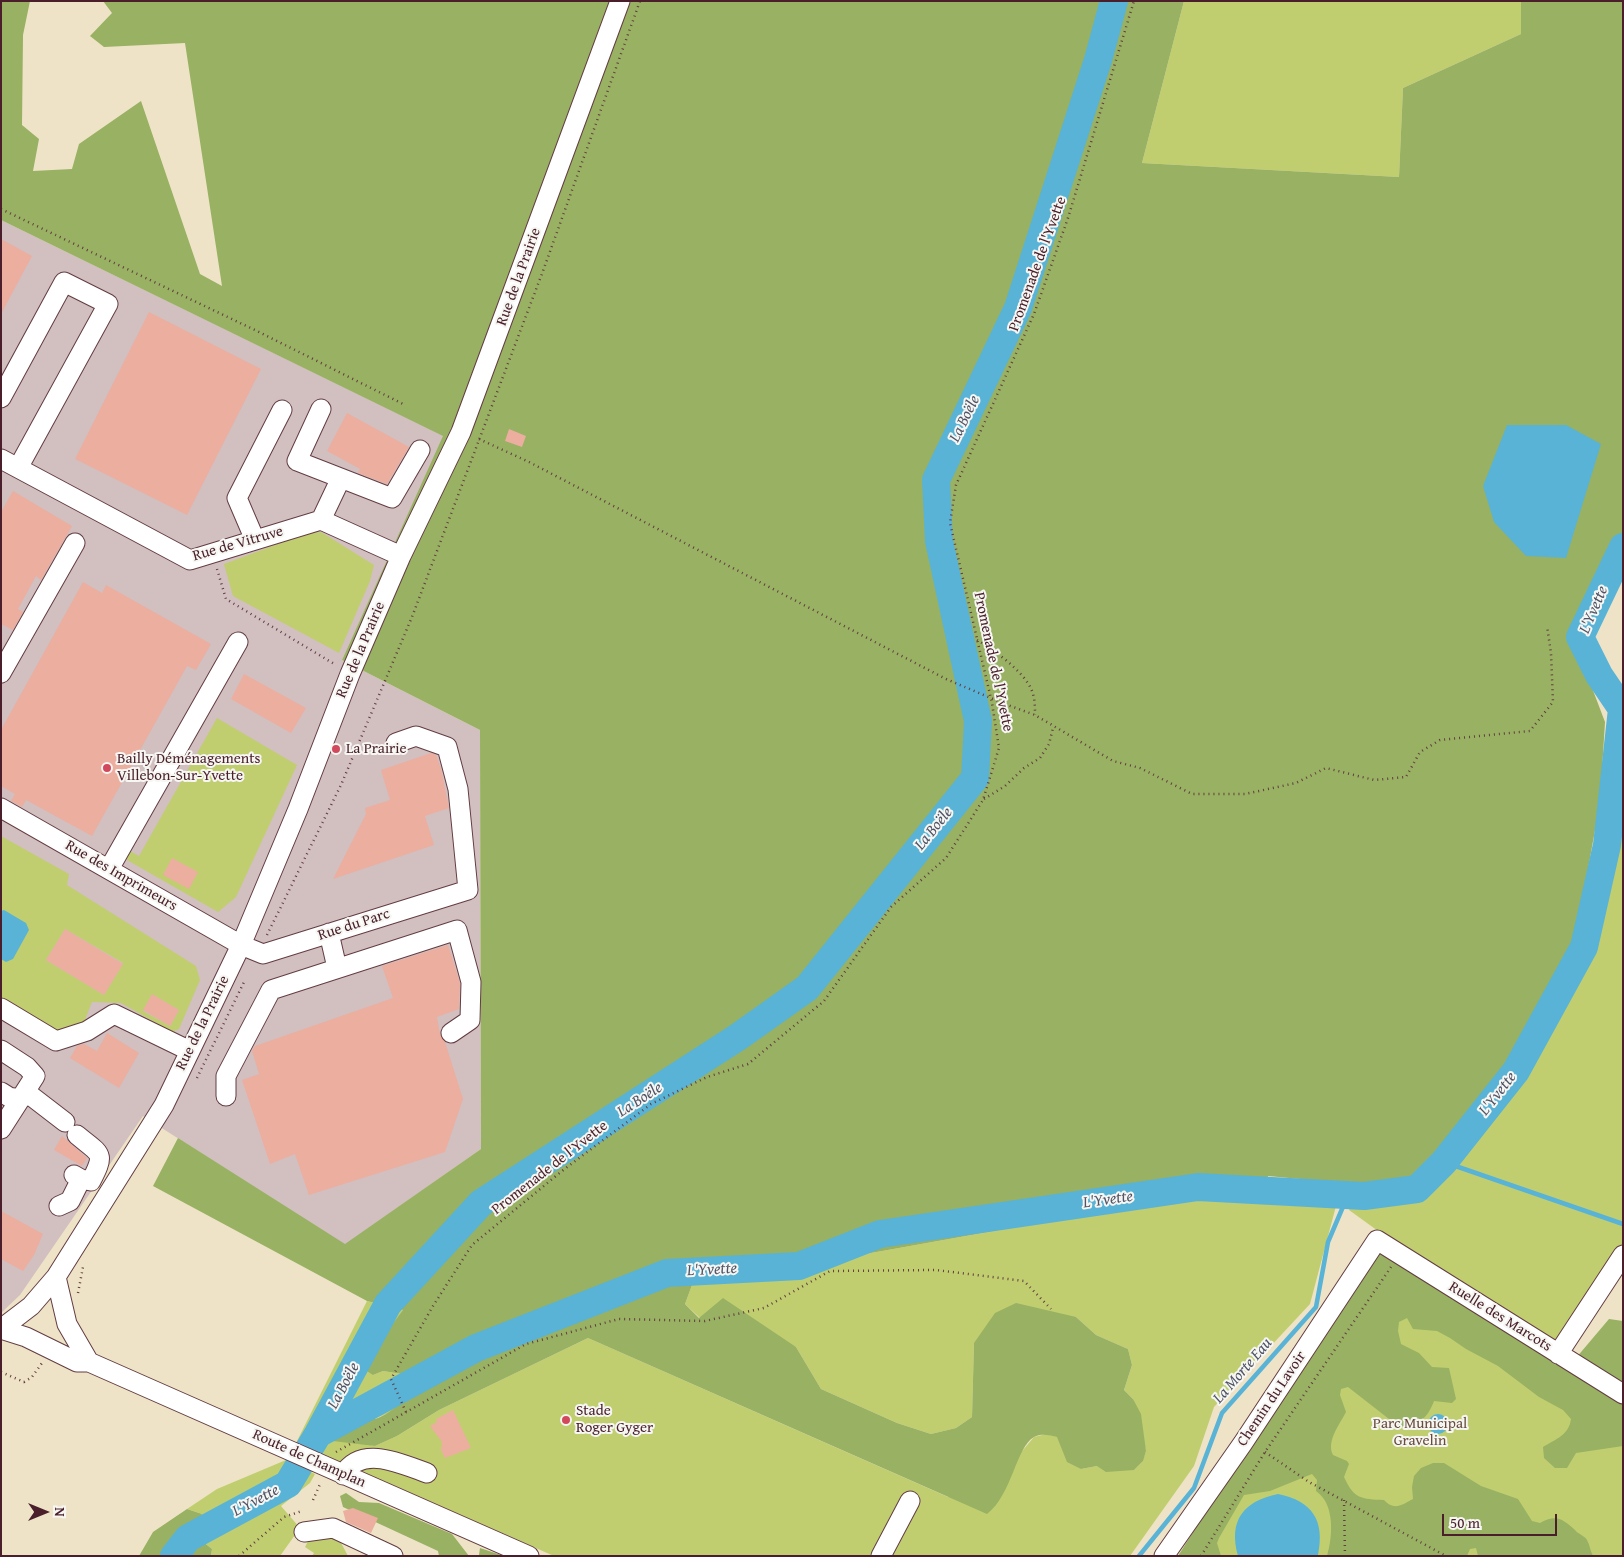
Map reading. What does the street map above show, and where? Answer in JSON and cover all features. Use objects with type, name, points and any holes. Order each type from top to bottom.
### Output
[{"type":"street","name":"Rue de la Prairie","points":[[56,1277],[164,1105],[241,945],[298,809],[350,674],[401,556],[461,432],[620,1]]},
{"type":"street","points":[[1,398],[64,282],[108,304],[18,468]]},
{"type":"street","points":[[321,409],[297,461],[340,480],[392,498],[420,450]]},
{"type":"street","points":[[255,540],[237,498],[282,410]]},
{"type":"street","name":"Rue de Vitruve","points":[[1,460],[190,560],[321,520]]},
{"type":"street","points":[[340,480],[321,520],[401,556]]},
{"type":"street","points":[[1,673],[75,543]]},
{"type":"street","points":[[109,869],[238,642]]},
{"type":"street","name":"Rue du Parc","points":[[258,953],[263,954],[468,890],[458,789],[447,747],[416,736],[396,743]]},
{"type":"street","name":"Rue des Imprimeurs","points":[[1,808],[241,945]]},
{"type":"street","points":[[226,1096],[226,1076],[271,990],[456,930],[471,982],[470,1020],[451,1034]]},
{"type":"street","points":[[329,933],[337,968]]},
{"type":"street","points":[[241,945],[258,953]]},
{"type":"street","points":[[1,1008],[56,1041],[87,1031],[114,1014],[190,1051]]},
{"type":"street","points":[[1,1050],[27,1067],[35,1076],[1,1129]]},
{"type":"street","points":[[1,1092],[9,1097],[23,1096],[71,1129],[99,1154],[101,1162],[91,1181],[77,1177],[70,1201],[59,1206]]},
{"type":"street","name":"Ruelle des Marcots","points":[[1377,1240],[1623,1394]]},
{"type":"street","name":"Chemin du Lavoir","points":[[1164,1556],[1243,1443],[1377,1240]]},
{"type":"street","points":[[1558,1354],[1623,1255]]},
{"type":"street","points":[[56,1277],[67,1324],[89,1362]]},
{"type":"street","points":[[1,1329],[25,1311],[56,1277]]},
{"type":"street","name":"Route de Champlan","points":[[1,1329],[51,1348],[77,1362],[89,1362],[529,1556]]},
{"type":"street","points":[[336,1472],[369,1458],[390,1460],[427,1473]]},
{"type":"street","points":[[880,1556],[910,1501]]},
{"type":"street","points":[[304,1532],[334,1528],[393,1556]]},
{"type":"path","points":[[258,953],[341,785],[412,617],[543,271],[640,1]]},
{"type":"path","name":"Promenade de l'Yvette","points":[[406,1412],[391,1379],[433,1306],[472,1245],[562,1171],[651,1104],[707,1077],[748,1064],[824,1001],[891,907],[946,858],[983,800],[999,748],[992,703],[950,523],[956,485],[1034,314],[1068,218],[1134,1]]},
{"type":"path","points":[[1,209],[257,331],[405,405]]},
{"type":"path","points":[[483,441],[529,462],[946,679],[1035,715],[1053,728],[1113,761],[1140,768],[1192,794],[1245,794],[1296,783],[1326,768],[1374,780],[1406,777],[1420,752],[1440,740],[1530,732],[1553,702],[1552,653],[1547,626]]},
{"type":"path","points":[[212,554],[226,599],[350,674]]},
{"type":"path","points":[[977,640],[1005,661],[1032,690],[1035,715]]},
{"type":"path","points":[[983,800],[1005,786],[1024,768],[1040,758],[1049,744],[1053,728]]},
{"type":"path","points":[[195,1082],[245,979]]},
{"type":"path","points":[[1201,1556],[1265,1452],[1356,1316],[1400,1255]]},
{"type":"path","points":[[67,1324],[75,1315],[78,1283],[84,1264]]},
{"type":"path","points":[[336,1472],[338,1450],[526,1344],[619,1319],[705,1321],[764,1308],[830,1271],[936,1270],[1024,1281],[1051,1309]]},
{"type":"path","points":[[1,1372],[19,1381],[29,1380],[51,1348]]},
{"type":"path","points":[[1265,1452],[1310,1482],[1446,1556]]},
{"type":"path","points":[[1344,1500],[1345,1556]]},
{"type":"path","points":[[239,1556],[284,1517],[302,1511]]},
{"type":"shaded area","points":[[1,220],[444,436],[342,660],[480,730],[481,1149],[345,1245],[143,1116],[20,1295],[1,1313]]},
{"type":"green space","points":[[1,1],[30,1],[23,35],[22,125],[39,139],[33,171],[72,169],[79,144],[141,101],[200,274],[222,286],[185,43],[104,47],[90,36],[112,13],[103,1],[1184,1],[1142,163],[1399,177],[1403,88],[1521,34],[1521,1],[1623,1],[1623,537],[1570,630],[1605,722],[1600,802],[1575,942],[1488,1096],[1442,1155],[1427,1171],[1406,1180],[1365,1185],[1268,1176],[1265,1199],[1212,1192],[692,1285],[685,1304],[699,1318],[723,1298],[796,1347],[821,1389],[897,1423],[931,1434],[956,1428],[972,1417],[974,1343],[995,1313],[1016,1303],[1076,1317],[1096,1335],[1128,1349],[1132,1365],[1124,1390],[1133,1399],[1141,1414],[1146,1451],[1143,1461],[1134,1470],[1106,1472],[1097,1466],[1081,1469],[1067,1462],[1057,1437],[1040,1435],[1028,1442],[1002,1495],[987,1514],[588,1338],[439,1410],[397,1436],[375,1446],[333,1441],[330,1428],[336,1414],[362,1420],[378,1418],[391,1411],[408,1394],[402,1374],[383,1371],[373,1375],[361,1367],[403,1310],[367,1301],[153,1186],[178,1138],[345,1244],[481,1149],[480,730],[342,660],[443,436],[1,220]]},
{"type":"green space","points":[[1184,1],[1521,1],[1521,34],[1403,88],[1399,177],[1142,163]]},
{"type":"green space","points":[[321,532],[374,565],[370,581],[339,653],[233,596],[224,564],[305,534]]},
{"type":"green space","points":[[217,718],[297,765],[236,897],[218,912],[127,860],[128,850],[139,856]]},
{"type":"green space","points":[[1623,812],[1623,1244],[1566,1333],[1556,1341],[1548,1340],[1414,1257],[1349,1210],[1352,1203],[1422,1195],[1516,1071],[1584,947],[1607,845],[1608,826]]},
{"type":"green space","points":[[1,836],[69,874],[67,885],[196,966],[200,980],[179,1029],[172,1032],[121,1003],[92,1002],[83,1025],[58,1031],[1,998],[1,959],[6,962],[4,910],[1,911]],"holes":[[[65,929],[123,963],[104,995],[46,960]],[[152,995],[179,1010],[170,1026],[143,1011]]]},
{"type":"green space","points":[[1212,1192],[1336,1206],[1310,1304],[1214,1407],[1194,1466],[1130,1556],[554,1556],[296,1443],[367,1301],[403,1310],[373,1375],[383,1371],[402,1374],[409,1394],[394,1411],[371,1420],[336,1414],[330,1424],[329,1436],[375,1446],[397,1436],[439,1410],[588,1338],[948,1497],[1023,1450],[1034,1437],[1046,1434],[1058,1437],[1081,1469],[1097,1466],[1134,1470],[1142,1462],[1146,1451],[1133,1399],[1124,1390],[1132,1365],[1128,1349],[1096,1335],[1076,1317],[974,1343],[972,1417],[956,1428],[931,1434],[897,1423],[821,1389],[796,1347],[700,1318],[685,1304],[692,1285]]},
{"type":"green space","points":[[1391,1252],[1576,1358],[1609,1319],[1623,1321],[1623,1446],[1576,1453],[1567,1468],[1555,1468],[1544,1458],[1543,1447],[1561,1436],[1568,1429],[1571,1419],[1563,1410],[1539,1397],[1498,1366],[1450,1338],[1437,1331],[1413,1329],[1407,1318],[1399,1322],[1398,1331],[1401,1344],[1419,1353],[1432,1367],[1449,1368],[1456,1399],[1452,1403],[1434,1401],[1428,1413],[1420,1420],[1411,1425],[1398,1428],[1396,1419],[1389,1419],[1348,1387],[1341,1389],[1340,1395],[1346,1412],[1332,1438],[1331,1450],[1333,1455],[1347,1461],[1349,1464],[1344,1477],[1351,1490],[1364,1498],[1384,1500],[1391,1505],[1398,1506],[1413,1499],[1412,1487],[1414,1476],[1421,1468],[1433,1463],[1444,1463],[1481,1486],[1518,1499],[1532,1521],[1540,1523],[1555,1518],[1563,1521],[1586,1539],[1593,1556],[1478,1556],[1476,1548],[1470,1549],[1467,1556],[1327,1556],[1331,1521],[1327,1504],[1316,1491],[1317,1480],[1312,1474],[1270,1491],[1244,1495],[1217,1543],[1221,1556],[1178,1556],[1262,1423],[1379,1254]]},
{"type":"green space","name":"Parc Municipal Gravelin","points":[[1382,1266],[1623,1409],[1623,1556],[1185,1556]]},
{"type":"green space","points":[[286,1460],[315,1474],[310,1483],[281,1506],[300,1528],[280,1556],[211,1556],[212,1549],[202,1541],[197,1531],[202,1514],[187,1509],[217,1489]]},
{"type":"green space","points":[[346,1493],[359,1502],[379,1503],[452,1534],[469,1556],[439,1556],[438,1551],[343,1507],[340,1496]]},
{"type":"green space","points":[[187,1509],[202,1514],[197,1531],[202,1541],[212,1549],[211,1556],[139,1556],[153,1532]]},
{"type":"green space","points":[[311,1535],[338,1537],[348,1556],[312,1556],[314,1553],[305,1547]]},
{"type":"green space","points":[[480,1548],[504,1556],[475,1556],[479,1555]]},
{"type":"water","points":[[1507,425],[1566,425],[1601,444],[1566,558],[1526,556],[1494,522],[1483,486]]},
{"type":"water","points":[[4,910],[26,923],[29,930],[13,959],[6,962],[1,959],[1,911]]},
{"type":"water","points":[[1438,1414],[1445,1417],[1448,1424],[1445,1431],[1438,1434],[1431,1431],[1428,1424],[1431,1417]]},
{"type":"water","points":[[1278,1494],[1300,1502],[1314,1514],[1320,1532],[1318,1555],[1238,1556],[1235,1532],[1237,1522],[1242,1514],[1256,1502]]},
{"type":"building","points":[[1,239],[32,256],[1,314]]},
{"type":"building","points":[[149,312],[261,369],[187,515],[75,459]]},
{"type":"building","points":[[347,413],[409,447],[387,484],[358,473],[360,469],[327,451]]},
{"type":"building","points":[[509,429],[526,436],[522,447],[505,441]]},
{"type":"building","points":[[13,491],[72,526],[41,580],[36,576],[18,609],[23,612],[13,630],[1,624],[1,512]]},
{"type":"building","points":[[83,582],[102,593],[106,585],[211,644],[196,670],[187,666],[92,836],[26,800],[22,807],[11,801],[15,794],[1,786],[1,730]]},
{"type":"building","points":[[244,674],[306,708],[291,733],[231,699]]},
{"type":"building","points":[[431,753],[436,755],[441,769],[449,808],[425,816],[434,845],[333,879],[366,814],[365,808],[390,800],[381,770]]},
{"type":"building","points":[[172,858],[198,872],[189,889],[163,875]]},
{"type":"building","points":[[65,929],[123,964],[104,995],[46,960]]},
{"type":"building","points":[[448,945],[460,983],[459,1009],[437,1017],[440,1034],[445,1042],[463,1099],[445,1152],[309,1195],[295,1154],[270,1164],[242,1080],[259,1074],[252,1051],[255,1046],[393,998],[382,966]]},
{"type":"building","points":[[152,994],[179,1010],[170,1026],[143,1010]]},
{"type":"building","points":[[107,1033],[139,1053],[119,1088],[70,1058],[77,1046],[84,1044],[97,1051]]},
{"type":"building","points":[[62,1136],[87,1158],[82,1166],[54,1150]]},
{"type":"building","points":[[1,1211],[43,1234],[34,1255],[23,1271],[1,1259]]},
{"type":"building","points":[[453,1410],[471,1448],[445,1458],[441,1450],[442,1442],[430,1426],[437,1422],[436,1419]]},
{"type":"building","points":[[353,1508],[378,1518],[371,1533],[346,1522],[343,1511]]},
{"type":"waterway","name":"La Boële","points":[[174,1556],[188,1538],[288,1484],[318,1434],[388,1304],[481,1203],[738,1037],[807,988],[975,778],[978,721],[939,541],[936,480],[1018,308],[1098,60],[1114,1]]},
{"type":"waterway","name":"L'Yvette","points":[[318,1434],[476,1348],[667,1273],[799,1266],[880,1234],[1198,1187],[1364,1196],[1417,1189],[1444,1162],[1516,1071],[1584,947],[1607,845],[1622,709],[1599,675],[1580,637],[1623,547]]},
{"type":"waterway","points":[[1444,1162],[1623,1224]]},
{"type":"waterway","name":"La Morte Eau","points":[[1139,1556],[1194,1488],[1222,1413],[1316,1307],[1328,1242],[1348,1195]]},
{"type":"place","name":"La Prairie","points":[[336,749]]},
{"type":"place","name":"Bailly Déménagements Villebon-Sur-Yvette","points":[[107,768]]},
{"type":"place","name":"Stade Roger Gyger","points":[[566,1420]]}]
